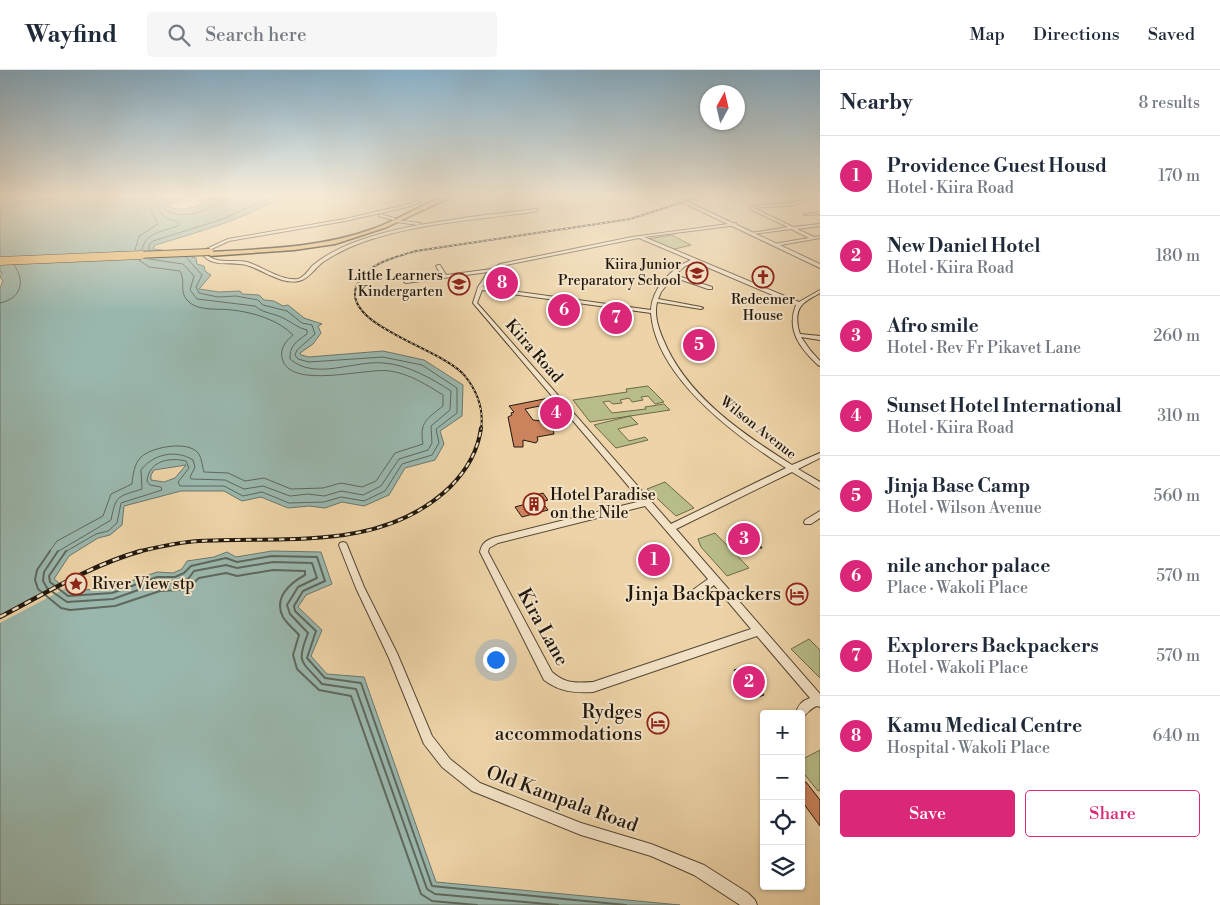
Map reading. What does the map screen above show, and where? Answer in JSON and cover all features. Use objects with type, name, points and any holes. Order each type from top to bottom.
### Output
[{"type":"highway","points":[[0,262],[277,251],[318,245],[363,234]]},
{"type":"street","points":[[261,234],[228,240],[208,253],[212,261],[249,264],[294,280],[303,278],[315,265],[349,246],[389,234]]},
{"type":"street","points":[[406,282],[492,270],[500,265],[662,234]]},
{"type":"street","points":[[753,234],[820,265]]},
{"type":"street","points":[[756,234],[776,245],[820,237]]},
{"type":"street","points":[[805,234],[813,238]]},
{"type":"street","points":[[640,237],[693,261],[799,304]]},
{"type":"street","name":"Wilson Avenue","points":[[693,261],[682,265],[671,275],[659,291],[652,312],[659,340],[679,376],[732,426],[792,470],[820,486]]},
{"type":"street","points":[[438,266],[445,277]]},
{"type":"street","points":[[492,270],[480,288],[652,312]]},
{"type":"street","points":[[671,275],[710,288]]},
{"type":"street","name":"Kiira Road","points":[[480,288],[476,300],[477,306],[715,578],[819,701]]},
{"type":"street","points":[[820,292],[799,304],[794,318],[797,335],[810,355],[820,364]]},
{"type":"street","points":[[655,300],[701,308]]},
{"type":"street","points":[[797,335],[820,338]]},
{"type":"street","points":[[671,528],[820,455]]},
{"type":"street","name":"Kira Lane","points":[[648,502],[496,540],[485,546],[484,552],[548,676],[559,686],[573,688],[594,686],[760,631]]},
{"type":"street","points":[[808,522],[820,514]]},
{"type":"street","name":"Old Kampala Road","points":[[343,545],[360,588],[393,656],[428,740],[446,763],[476,787],[581,829],[651,850],[700,870],[744,898],[750,905]]},
{"type":"street","points":[[690,596],[699,592],[715,578]]},
{"type":"street","points":[[802,710],[806,705],[819,701]]},
{"type":"green space","points":[[672,235],[691,245],[671,250],[648,239]]},
{"type":"green space","points":[[648,386],[664,402],[655,404],[648,396],[641,397],[643,400],[632,402],[629,398],[620,400],[622,403],[603,402],[612,413],[646,409],[645,407],[664,404],[670,410],[590,422],[573,400],[627,392],[626,389]]},
{"type":"green space","points":[[630,416],[638,424],[618,429],[629,441],[645,437],[648,440],[616,448],[594,425]]},
{"type":"green space","points":[[665,482],[694,508],[676,516],[647,489]]},
{"type":"green space","points":[[715,533],[749,568],[727,576],[701,547],[698,539]]},
{"type":"green space","points":[[809,639],[820,650],[820,678],[791,649]]},
{"type":"green space","points":[[820,750],[820,790],[818,791],[805,775],[805,758]]},
{"type":"water","points":[[0,234],[192,234],[155,245],[153,249],[191,254],[192,257],[196,258],[197,264],[204,266],[205,271],[211,275],[199,289],[219,292],[240,291],[242,294],[259,295],[264,300],[274,301],[283,306],[288,305],[304,318],[322,324],[318,326],[321,333],[313,344],[300,353],[301,355],[309,357],[383,351],[424,360],[463,385],[462,416],[440,431],[444,444],[435,460],[405,468],[389,495],[364,506],[342,502],[325,508],[309,506],[288,508],[261,497],[242,501],[224,491],[181,491],[124,506],[122,525],[110,535],[98,538],[69,556],[54,579],[69,591],[111,588],[157,572],[173,573],[182,569],[187,561],[214,557],[227,552],[236,557],[272,551],[321,552],[332,584],[306,595],[298,607],[322,630],[311,656],[327,674],[364,677],[436,882],[680,905],[0,905],[0,288],[3,281],[0,277],[2,272],[0,272]],"holes":[[[186,465],[175,478],[164,482],[151,480],[154,470]]]},
{"type":"pier","points":[[62,582],[68,587],[0,623],[0,615]]},
{"type":"building","points":[[549,398],[554,403],[525,409],[533,420],[551,422],[554,434],[537,437],[536,443],[523,440],[523,447],[514,447],[508,417],[514,412],[509,406]]},
{"type":"building","name":"Hotel Paradise on the Nile","points":[[543,493],[548,500],[542,502],[548,510],[522,517],[515,507],[537,501],[533,496]]},
{"type":"building","points":[[736,529],[749,529],[762,548],[749,548],[745,543],[735,543],[729,535],[740,535]]},
{"type":"building","points":[[743,667],[764,695],[755,698],[734,670]]},
{"type":"building","points":[[805,782],[820,800],[820,826],[805,805]]},
{"type":"railway","points":[[481,430],[479,401],[465,376],[454,366],[379,325],[365,314],[356,301],[356,287],[360,279],[373,267],[399,256],[416,251],[530,234]]},
{"type":"railway","points":[[140,551],[192,542],[299,539],[332,536],[364,531],[394,522],[423,508],[456,481],[474,453],[481,428]]},
{"type":"railway","points":[[0,617],[104,564],[140,551]]},
{"type":"place","name":"Kiira Junior Preparatory School","points":[[697,273]]},
{"type":"place","name":"Redeemer House","points":[[763,277]]},
{"type":"place","name":"Kamu Medical Centre","points":[[502,283]]},
{"type":"place","name":"Little Learners Kindergarten","points":[[459,284]]},
{"type":"place","name":"nile anchor palace","points":[[564,310]]},
{"type":"place","name":"Explorers Backpackers","points":[[616,318]]},
{"type":"place","name":"Jinja Base Camp","points":[[699,345]]},
{"type":"place","name":"Sunset Hotel International","points":[[556,413]]},
{"type":"place","name":"Hotel Paradise on the Nile","points":[[534,504]]},
{"type":"place","name":"Afro smile","points":[[744,539]]},
{"type":"place","name":"Providence Guest Housd","points":[[654,560]]},
{"type":"place","name":"River View stp","points":[[76,584]]},
{"type":"place","name":"Jinja Backpackers","points":[[797,594]]},
{"type":"place","name":"New Daniel Hotel","points":[[749,682]]},
{"type":"place","name":"Rydges accommodations","points":[[658,723]]}]
